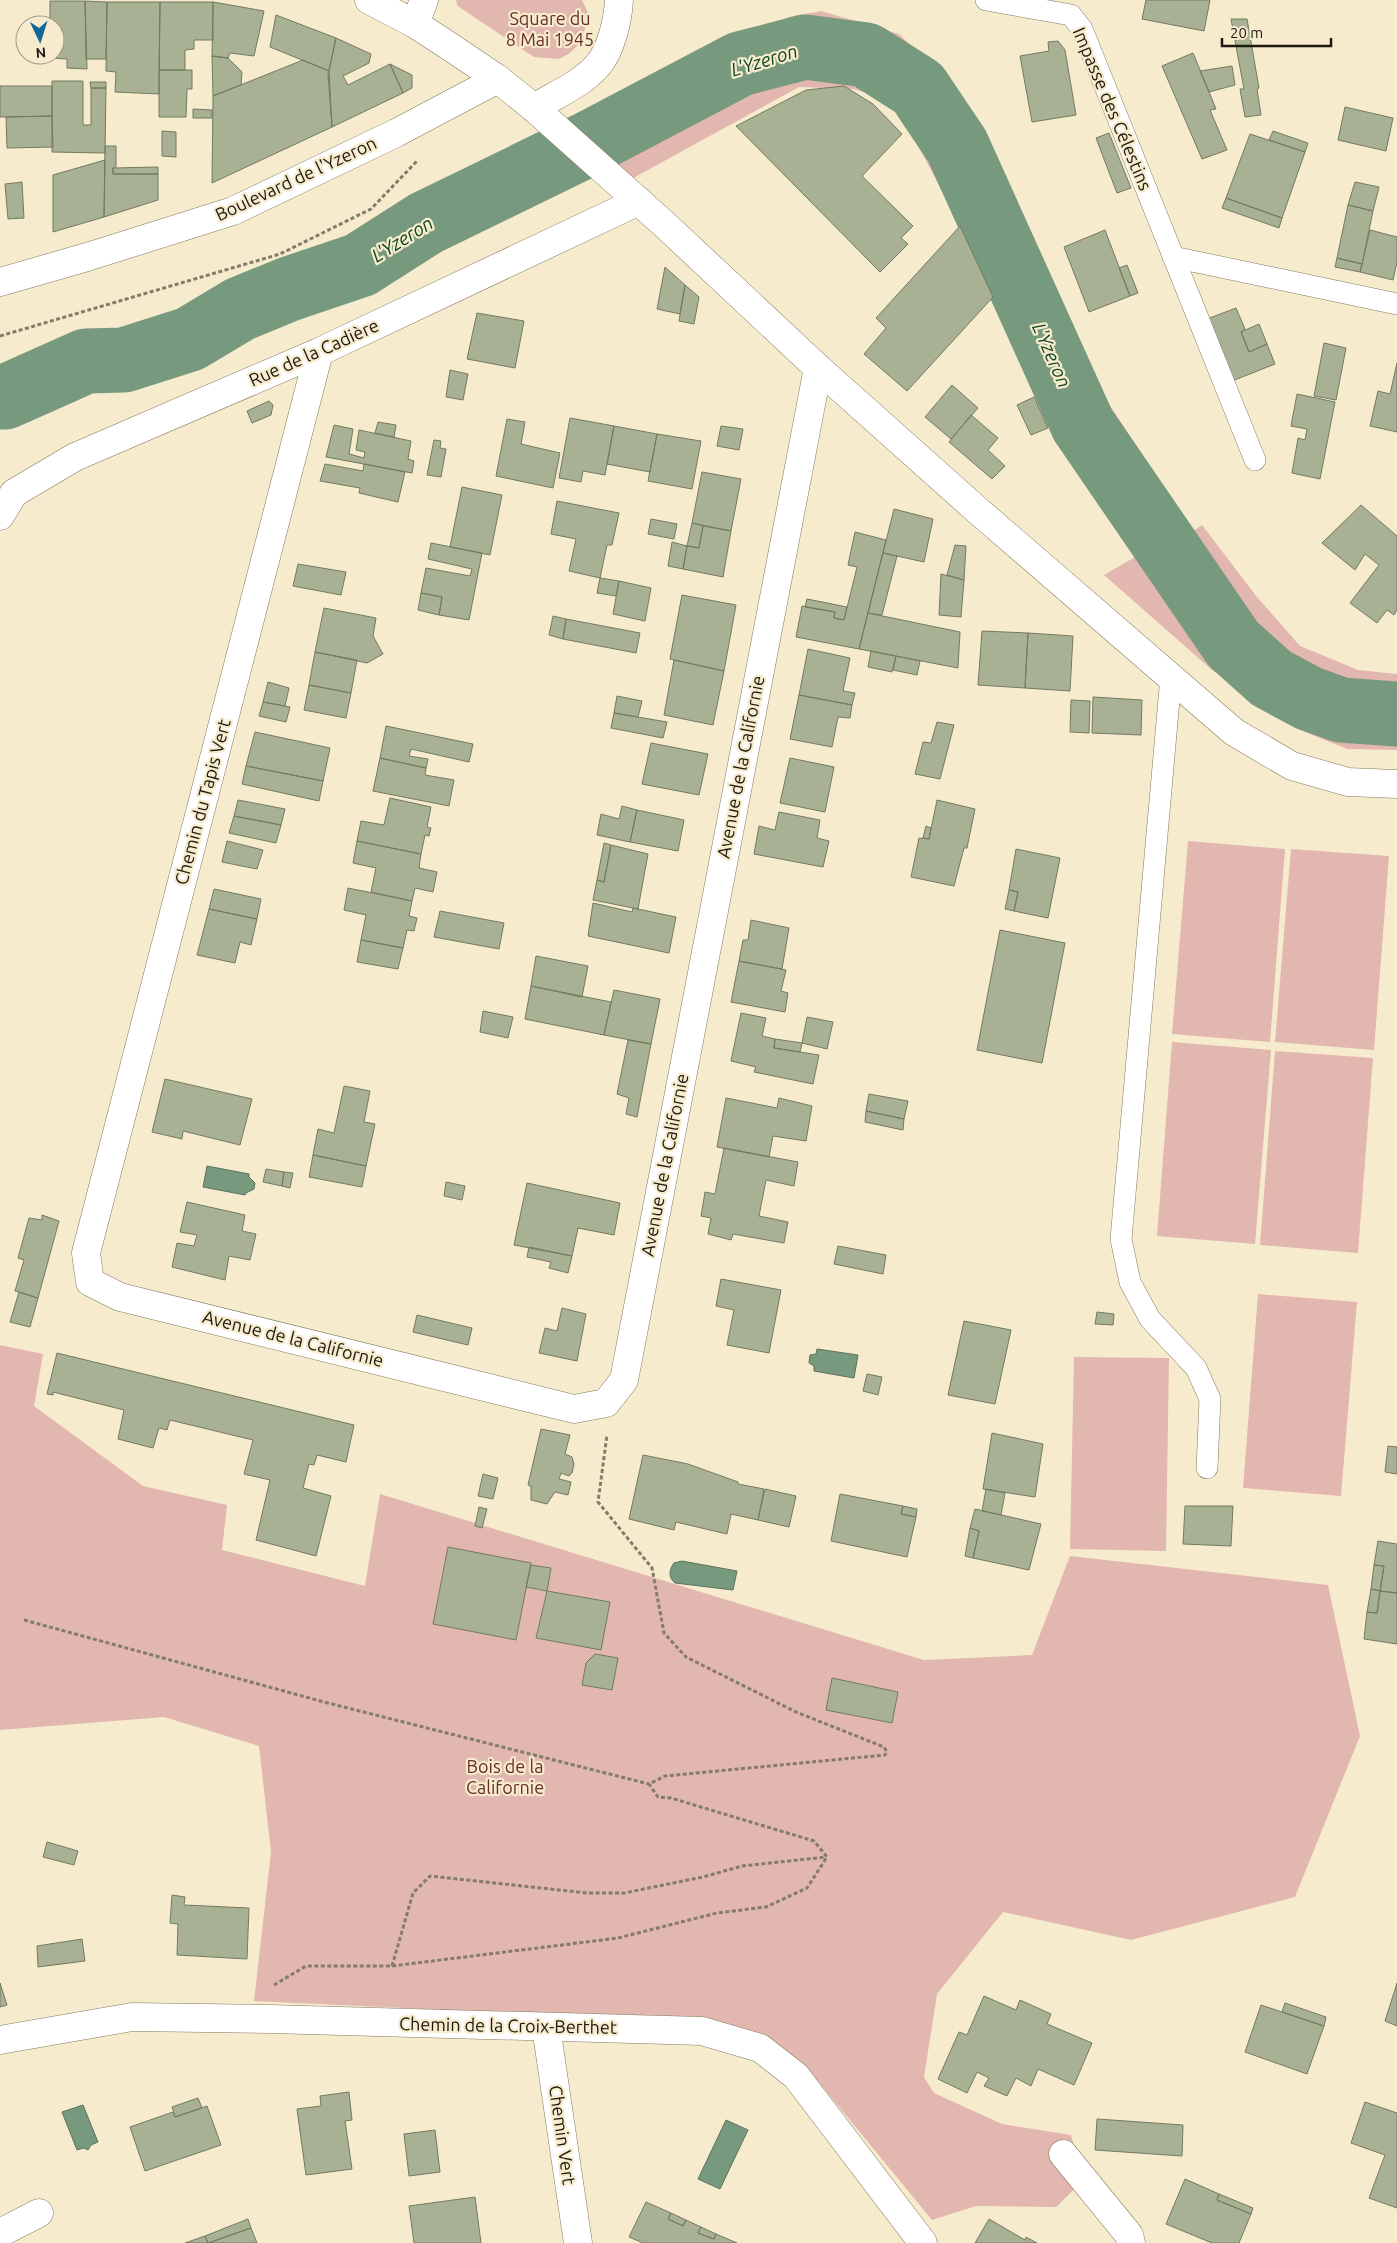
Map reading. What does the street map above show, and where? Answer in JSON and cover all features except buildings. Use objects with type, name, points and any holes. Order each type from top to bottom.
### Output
[{"type":"street","points":[[369,0],[419,12],[544,116],[630,193],[818,368],[976,509],[1234,732],[1292,766],[1348,782],[1397,784]]},
{"type":"street","points":[[544,116],[598,65],[610,43],[619,0]]},
{"type":"street","name":"Boulevard de l'Yzeron","points":[[0,282],[233,212],[396,133],[498,79]]},
{"type":"street","name":"Rue de la Cadière","points":[[0,516],[7,492],[75,457],[319,352],[630,193]]},
{"type":"street","name":"Chemin du Tapis Vert","points":[[86,1253],[319,352]]},
{"type":"street","name":"Avenue de la Californie","points":[[86,1253],[90,1282],[120,1297],[574,1409],[606,1403],[624,1380],[818,368]]},
{"type":"street","name":"Chemin de la Croix-Berthet","points":[[0,2040],[132,2017],[702,2031],[760,2048],[796,2076],[922,2243]]},
{"type":"street","name":"Chemin Vert","points":[[546,2027],[578,2243]]},
{"type":"street","points":[[1063,2154],[1129,2235],[1130,2243]]},
{"type":"street","points":[[0,2233],[39,2213]]},
{"type":"lane","name":"Impasse des Célestins","points":[[986,0],[1071,15],[1082,30],[1254,460]]},
{"type":"lane","points":[[1173,257],[1397,304]]},
{"type":"lane","points":[[1171,678],[1121,1239],[1130,1282],[1150,1319],[1196,1368],[1210,1399],[1207,1468]]},
{"type":"path","points":[[0,336],[280,254],[371,209],[423,155]]},
{"type":"path","points":[[24,1620],[324,1702],[650,1784],[666,1776],[885,1755],[884,1747],[796,1712],[686,1657],[664,1633],[652,1568],[598,1502],[603,1472]]},
{"type":"path","points":[[650,1784],[658,1797],[671,1798],[814,1841],[827,1856]]},
{"type":"path","points":[[392,1966],[413,1893],[430,1876],[587,1893],[624,1892],[703,1877],[742,1866],[827,1856]]},
{"type":"path","points":[[270,2019],[271,1986],[306,1966],[392,1966],[618,1938],[717,1913],[766,1907],[807,1888],[827,1856]]},
{"type":"green space","name":"Square du 8 Mai 1945","points":[[456,0],[582,0],[589,15],[581,42],[570,53],[559,59],[534,57],[462,9],[457,5]]},
{"type":"green space","points":[[821,11],[899,34],[947,80],[982,139],[1091,377],[1193,531],[1202,525],[1257,597],[1300,646],[1358,670],[1397,674],[1397,750],[1347,749],[1295,728],[1212,670],[1104,575],[1135,557],[1051,430],[995,292],[903,117],[881,97],[853,89],[799,87],[626,182],[562,120],[789,17]]},
{"type":"green space","points":[[1188,841],[1285,849],[1270,1042],[1172,1034]]},
{"type":"green space","points":[[1291,849],[1389,856],[1374,1050],[1275,1042]]},
{"type":"green space","points":[[1172,1042],[1271,1050],[1255,1244],[1157,1236]]},
{"type":"green space","points":[[1275,1051],[1373,1058],[1358,1253],[1260,1245]]},
{"type":"green space","points":[[1258,1294],[1357,1302],[1341,1496],[1243,1488]]},
{"type":"green space","name":"Bois de la Californie","points":[[0,1345],[43,1354],[34,1406],[143,1486],[227,1505],[222,1550],[365,1586],[380,1494],[924,1660],[1032,1655],[1070,1556],[1328,1585],[1360,1736],[1295,1897],[1131,1940],[1003,1912],[937,1994],[924,2077],[934,2093],[1002,2124],[1071,2135],[1084,2180],[1056,2207],[976,2206],[932,2220],[807,2068],[760,2037],[701,2022],[254,2001],[271,1852],[259,1746],[164,1717],[0,1730]]},
{"type":"green space","points":[[1074,1357],[1169,1358],[1166,1551],[1070,1549]]},
{"type":"shaded area","points":[[207,1166],[249,1174],[249,1177],[255,1183],[254,1189],[245,1195],[203,1187]]},
{"type":"shaded area","points":[[817,1349],[858,1355],[854,1378],[814,1371],[814,1366],[809,1363],[810,1355],[816,1354]]},
{"type":"shaded area","points":[[682,1561],[737,1571],[733,1590],[675,1583],[670,1576],[671,1568],[674,1563]]},
{"type":"shaded area","points":[[83,2105],[98,2142],[91,2145],[88,2150],[84,2148],[77,2150],[62,2112]]},
{"type":"shaded area","points":[[726,2120],[748,2130],[720,2189],[698,2179]]},
{"type":"waterway","name":"L'Yzeron","points":[[0,397],[5,397],[86,361],[124,360],[190,339],[240,309],[289,289],[360,265],[426,223],[586,145],[740,64],[805,47],[866,55],[918,88],[957,146],[1083,425],[1233,644],[1271,678],[1308,698],[1341,710],[1397,714]]}]
